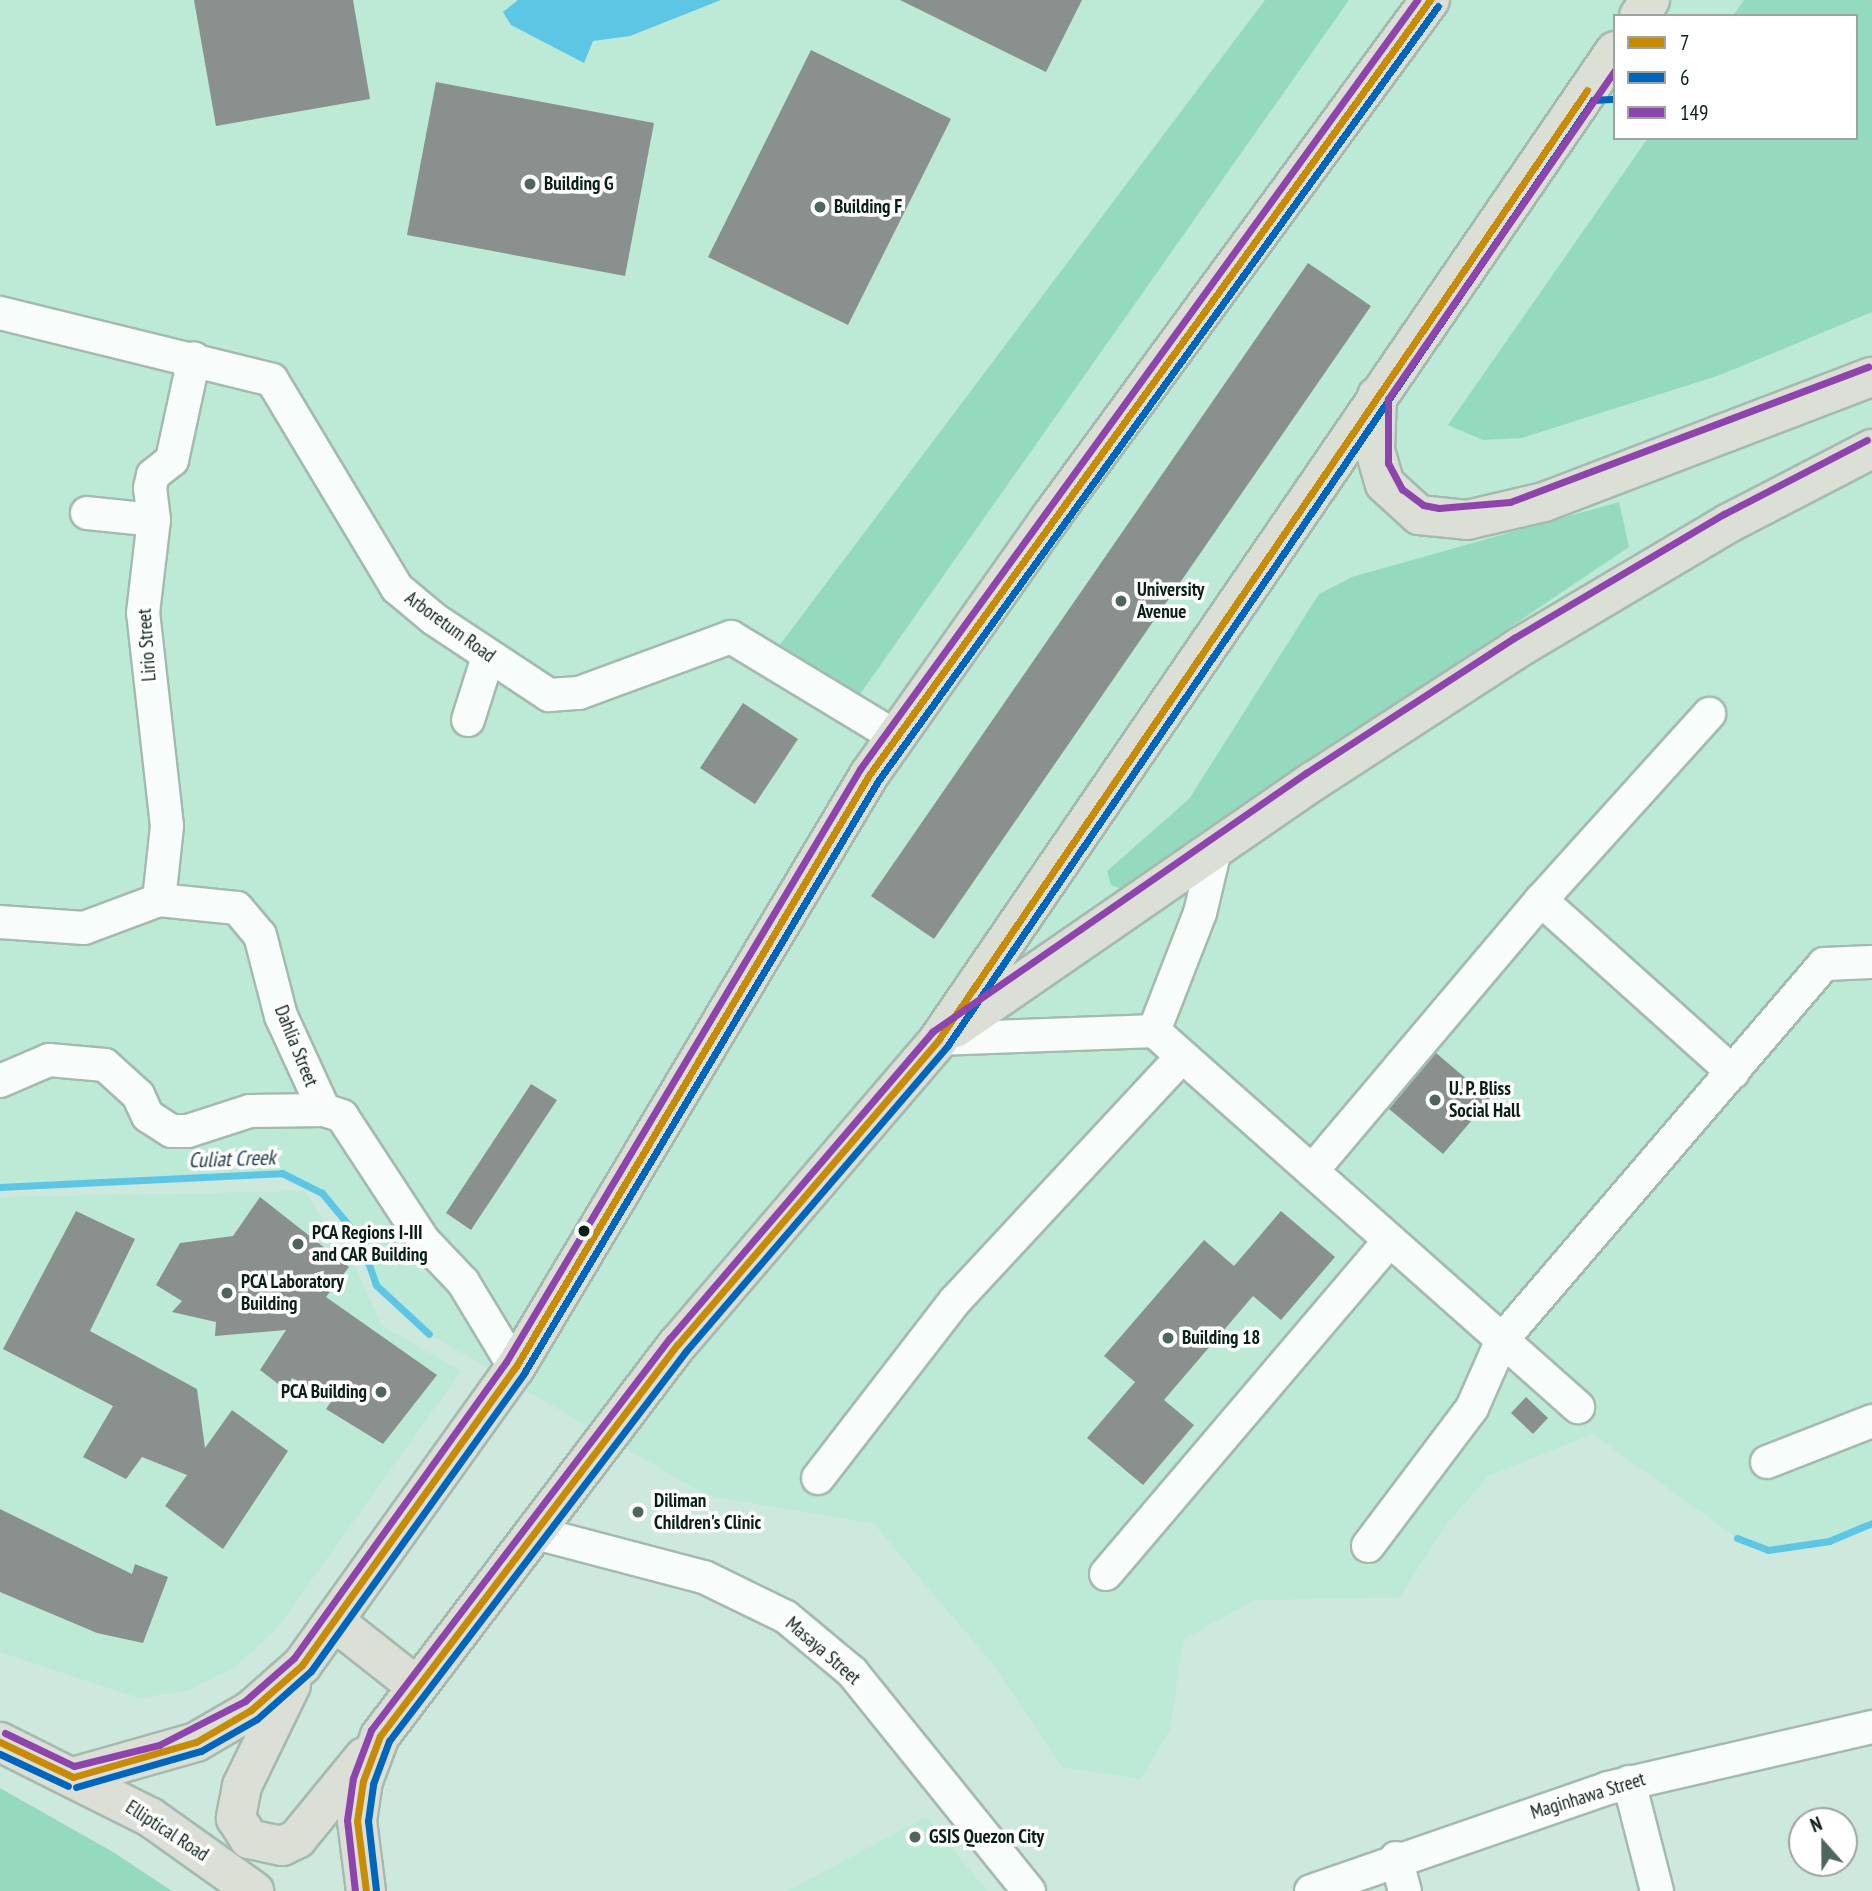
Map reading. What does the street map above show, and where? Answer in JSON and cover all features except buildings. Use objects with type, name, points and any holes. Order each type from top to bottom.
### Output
[{"type":"main road","points":[[1430,0],[896,737],[515,1368],[302,1665],[242,1786],[236,1818],[249,1839],[273,1846],[297,1839],[380,1736],[415,1685],[536,1533],[678,1344],[939,1039],[1613,54]]},
{"type":"main road","points":[[1377,396],[1375,450],[1385,484],[1419,515],[1467,520],[1553,498],[1872,377]]},
{"type":"main road","points":[[939,1039],[1215,850],[1521,648],[1729,523],[1872,449]]},
{"type":"main road","points":[[334,1621],[415,1685]]},
{"type":"main road","points":[[73,1777],[196,1742],[251,1710],[302,1665]]},
{"type":"main road","points":[[366,1891],[357,1821],[363,1781],[380,1736]]},
{"type":"main road","name":"Elliptical Road","points":[[0,1742],[159,1823],[254,1891]]},
{"type":"street","name":"Arboretum Road","points":[[0,313],[194,358],[272,380],[397,588],[488,657],[549,695],[561,696],[731,637],[896,737]]},
{"type":"street","name":"Lirio Street","points":[[159,900],[167,826],[143,612],[154,520],[153,475],[172,460],[194,358]]},
{"type":"street","points":[[87,513],[154,520]]},
{"type":"street","points":[[468,720],[488,657]]},
{"type":"street","points":[[1312,1171],[1541,900],[1709,714]]},
{"type":"street","points":[[1154,1031],[1200,913],[1215,850]]},
{"type":"street","name":"Dahlia Street","points":[[0,922],[84,928],[159,900],[223,903],[252,919],[281,1016],[324,1111],[350,1124],[408,1219],[481,1311],[515,1368]]},
{"type":"street","points":[[1541,900],[1732,1072]]},
{"type":"street","points":[[1368,1546],[1472,1408],[1502,1340],[1824,964],[1872,962]]},
{"type":"street","points":[[939,1039],[1154,1031],[1578,1408]]},
{"type":"street","points":[[818,1478],[955,1301],[1182,1057]]},
{"type":"street","points":[[0,1081],[49,1060],[105,1065],[138,1095],[148,1116],[171,1130],[188,1131],[250,1111],[324,1111]]},
{"type":"street","points":[[1105,1574],[1390,1240]]},
{"type":"street","points":[[1767,1462],[1872,1421]]},
{"type":"street","name":"Masaya Street","points":[[536,1533],[704,1577],[786,1617],[852,1672],[1029,1891]]},
{"type":"street","name":"Maginhawa Street","points":[[1311,1891],[1395,1858],[1629,1782],[1872,1727]]},
{"type":"street","points":[[1629,1782],[1657,1891]]},
{"type":"street","points":[[1395,1858],[1405,1891]]},
{"type":"shaded area","points":[[0,0],[1872,0],[1872,1523],[1829,1541],[1768,1550],[1737,1538],[1593,1434],[1488,1476],[1446,1525],[1399,1598],[1254,1600],[1184,1639],[1170,1729],[1141,1779],[1062,1767],[991,1662],[874,1524],[706,1495],[429,1334],[376,1285],[324,1190],[282,1173],[0,1187]]},
{"type":"shaded area","points":[[1265,0],[1349,0],[858,697],[776,650]]},
{"type":"shaded area","points":[[1744,0],[1872,0],[1872,312],[1720,375],[1522,438],[1483,440],[1448,425],[1647,140],[1858,140],[1858,14],[1734,14]]},
{"type":"shaded area","points":[[1619,502],[1629,547],[1122,889],[1111,885],[1107,871],[1189,799],[1319,594],[1352,577]]},
{"type":"shaded area","points":[[304,1191],[357,1270],[381,1325],[461,1371],[275,1631],[232,1669],[186,1691],[139,1698],[0,1652],[0,1197]]},
{"type":"shaded area","points":[[0,1788],[113,1852],[172,1891],[0,1891]]},
{"type":"shaded area","name":"GSIS Quezon City","points":[[926,1817],[987,1891],[787,1891]]},
{"type":"water","points":[[518,0],[721,0],[630,36],[593,41],[584,63],[511,25],[503,12]]},
{"type":"waterway","name":"Culiat Creek","points":[[0,1187],[282,1173],[322,1193],[360,1239],[376,1285],[429,1334]]},
{"type":"waterway","points":[[1737,1538],[1768,1550],[1829,1541],[1872,1523]]},
{"type":"transit line","name":"149","points":[[5,1733],[74,1766],[159,1745],[245,1701],[294,1658],[506,1362],[860,769],[1417,0]]},
{"type":"transit line","name":"7","points":[[73,1777],[196,1742],[251,1710],[302,1665],[515,1368],[869,775],[1430,0]]},
{"type":"transit line","name":"6","points":[[76,1787],[201,1751],[257,1719],[311,1671],[524,1373],[878,781],[1438,6]]},
{"type":"transit line","name":"149","points":[[1613,73],[1388,399],[1388,463],[1402,489],[1423,505],[1439,508],[1510,502],[1868,367]]},
{"type":"transit line","name":"7","points":[[366,1891],[357,1821],[363,1781],[380,1736],[678,1344],[939,1039],[1587,90]]},
{"type":"transit line","name":"6","points":[[376,1890],[368,1821],[373,1784],[389,1741],[686,1351],[948,1045],[1593,100],[1613,99]]},
{"type":"transit line","name":"149","points":[[355,1891],[347,1820],[353,1778],[371,1730],[670,1338],[932,1032],[1306,773],[1514,638],[1724,514],[1867,440]]},
{"type":"transit line","name":"7","points":[[0,1742],[73,1777]]},
{"type":"transit line","name":"6","points":[[0,1754],[68,1786]]},
{"type":"place","name":"Building G","points":[[530,184]]},
{"type":"place","name":"Building F","points":[[820,207]]},
{"type":"place","name":"University Avenue","points":[[1121,601]]},
{"type":"place","name":"U. P. Bliss Social Hall","points":[[1435,1100]]},
{"type":"place","name":"PCA Regions I-III and CAR Building","points":[[298,1244]]},
{"type":"place","name":"PCA Laboratory Building","points":[[227,1293]]},
{"type":"place","name":"Building 18","points":[[1168,1338]]},
{"type":"place","name":"PCA Building","points":[[381,1392]]},
{"type":"place","name":"Diliman Children's Clinic","points":[[638,1512]]},
{"type":"place","name":"GSIS Quezon City","points":[[915,1837]]}]
